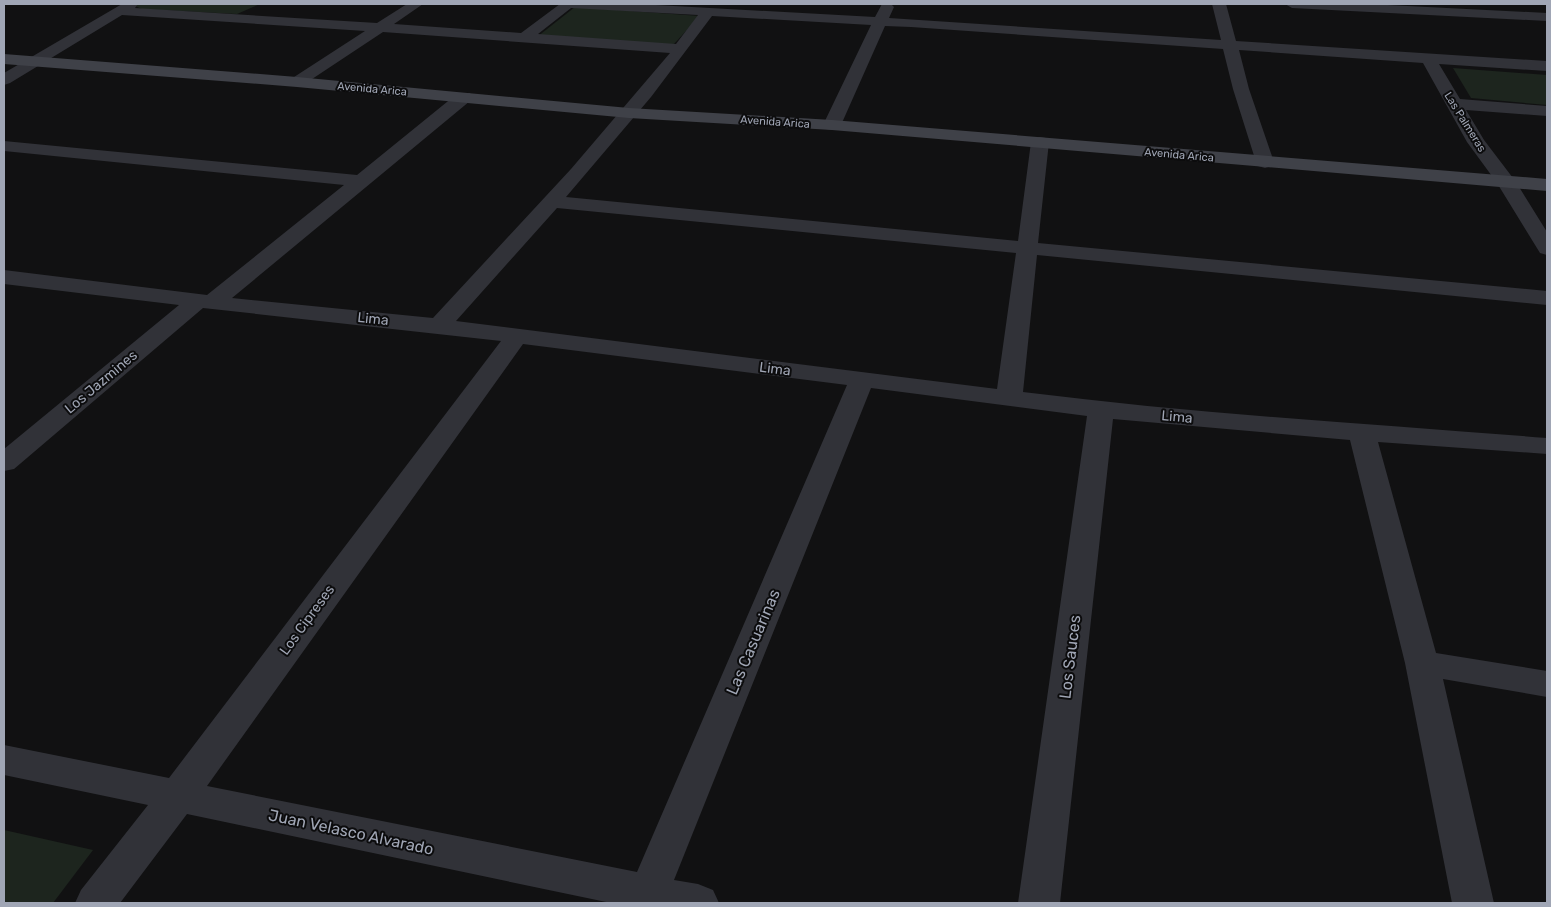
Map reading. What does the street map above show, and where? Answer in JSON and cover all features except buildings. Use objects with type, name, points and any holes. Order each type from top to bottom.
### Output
[{"type":"street","points":[[243,18],[269,4]]},
{"type":"street","points":[[297,82],[416,4]]},
{"type":"street","points":[[523,39],[568,4],[1230,44],[1547,66]]},
{"type":"street","points":[[832,126],[889,4]]},
{"type":"street","points":[[1219,4],[1241,89],[1264,162]]},
{"type":"street","points":[[1292,4],[1547,17]]},
{"type":"street","points":[[4,80],[125,7],[243,18],[680,49]]},
{"type":"street","points":[[439,326],[552,202],[629,113],[708,12]]},
{"type":"street","name":"Avenida Arica","points":[[4,59],[35,63],[297,82],[629,113],[1040,142],[1547,185]]},
{"type":"street","name":"Las Palmeras","points":[[1428,59],[1476,142],[1506,182],[1547,249]]},
{"type":"street","name":"Los Jazmines","points":[[4,463],[206,302],[363,181],[464,97]]},
{"type":"street","points":[[1453,104],[1547,111]]},
{"type":"street","points":[[1009,398],[1040,142]]},
{"type":"street","points":[[4,146],[363,181]]},
{"type":"street","points":[[552,202],[1547,298]]},
{"type":"street","name":"Lima","points":[[4,277],[206,302],[439,326],[1101,410],[1362,433],[1547,446]]},
{"type":"street","name":"Los Cipreses","points":[[96,903],[178,796],[517,336]]},
{"type":"street","name":"Las Casuarinas","points":[[646,898],[862,380]]},
{"type":"street","name":"Los Sauces","points":[[1039,903],[1101,410]]},
{"type":"street","points":[[1362,433],[1422,663],[1473,903]]},
{"type":"street","points":[[1422,663],[1547,684]]},
{"type":"street","name":"Juan Velasco Alvarado","points":[[4,760],[646,898],[698,903]]},
{"type":"shaded area","points":[[139,4],[260,4],[237,14],[142,9],[135,6]]},
{"type":"shaded area","points":[[575,7],[700,16],[672,46],[537,37]]},
{"type":"shaded area","points":[[1453,68],[1547,75],[1547,105],[1471,98]]},
{"type":"shaded area","points":[[4,830],[93,850],[53,903],[4,903]]}]
